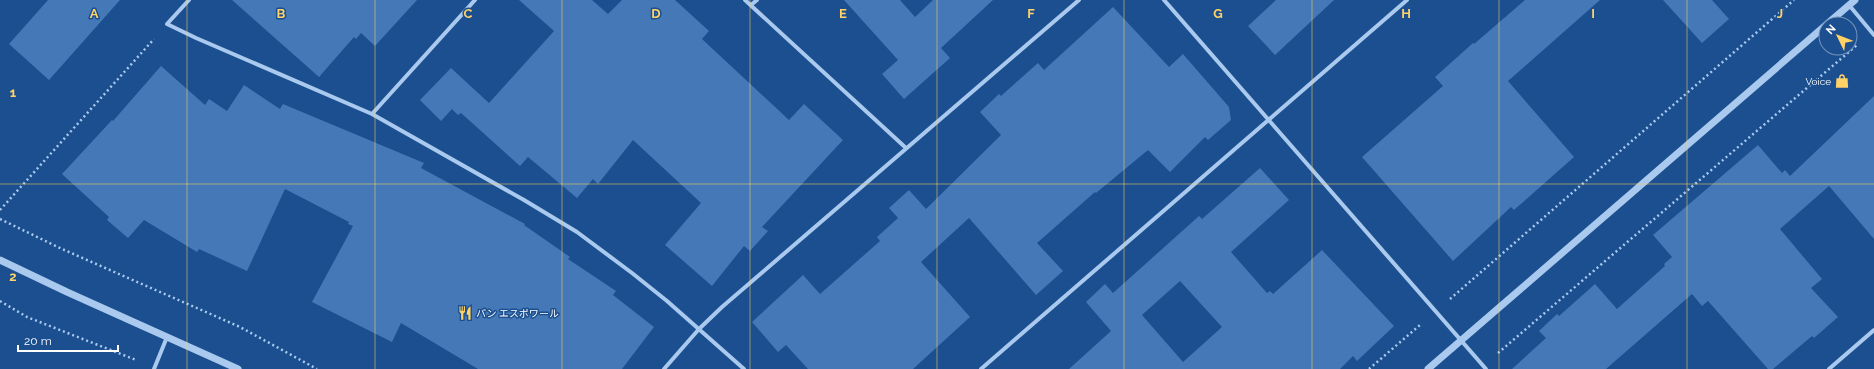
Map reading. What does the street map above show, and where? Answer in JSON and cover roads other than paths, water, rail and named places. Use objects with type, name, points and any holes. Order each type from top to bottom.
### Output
[{"type":"street","points":[[189,0],[167,24],[372,114],[475,171],[577,232],[632,273],[744,369]]},
{"type":"street","points":[[372,114],[475,0]]},
{"type":"street","points":[[745,0],[906,148]]},
{"type":"street","points":[[751,6],[757,0]]},
{"type":"street","points":[[664,369],[699,329],[722,307],[1080,0]]},
{"type":"street","points":[[1164,0],[1485,367]]},
{"type":"street","points":[[981,369],[1407,0]]},
{"type":"street","points":[[1837,16],[1855,0]]},
{"type":"street","points":[[1849,6],[1873,34]]},
{"type":"street","points":[[1428,369],[1818,32]]},
{"type":"street","points":[[0,260],[238,369]]},
{"type":"street","points":[[1829,369],[1874,330]]},
{"type":"street","points":[[155,368],[167,337]]},
{"type":"place","name":"Voice","points":[[1842,81]]},
{"type":"place","name":"パン エスポワール","points":[[465,313]]}]
